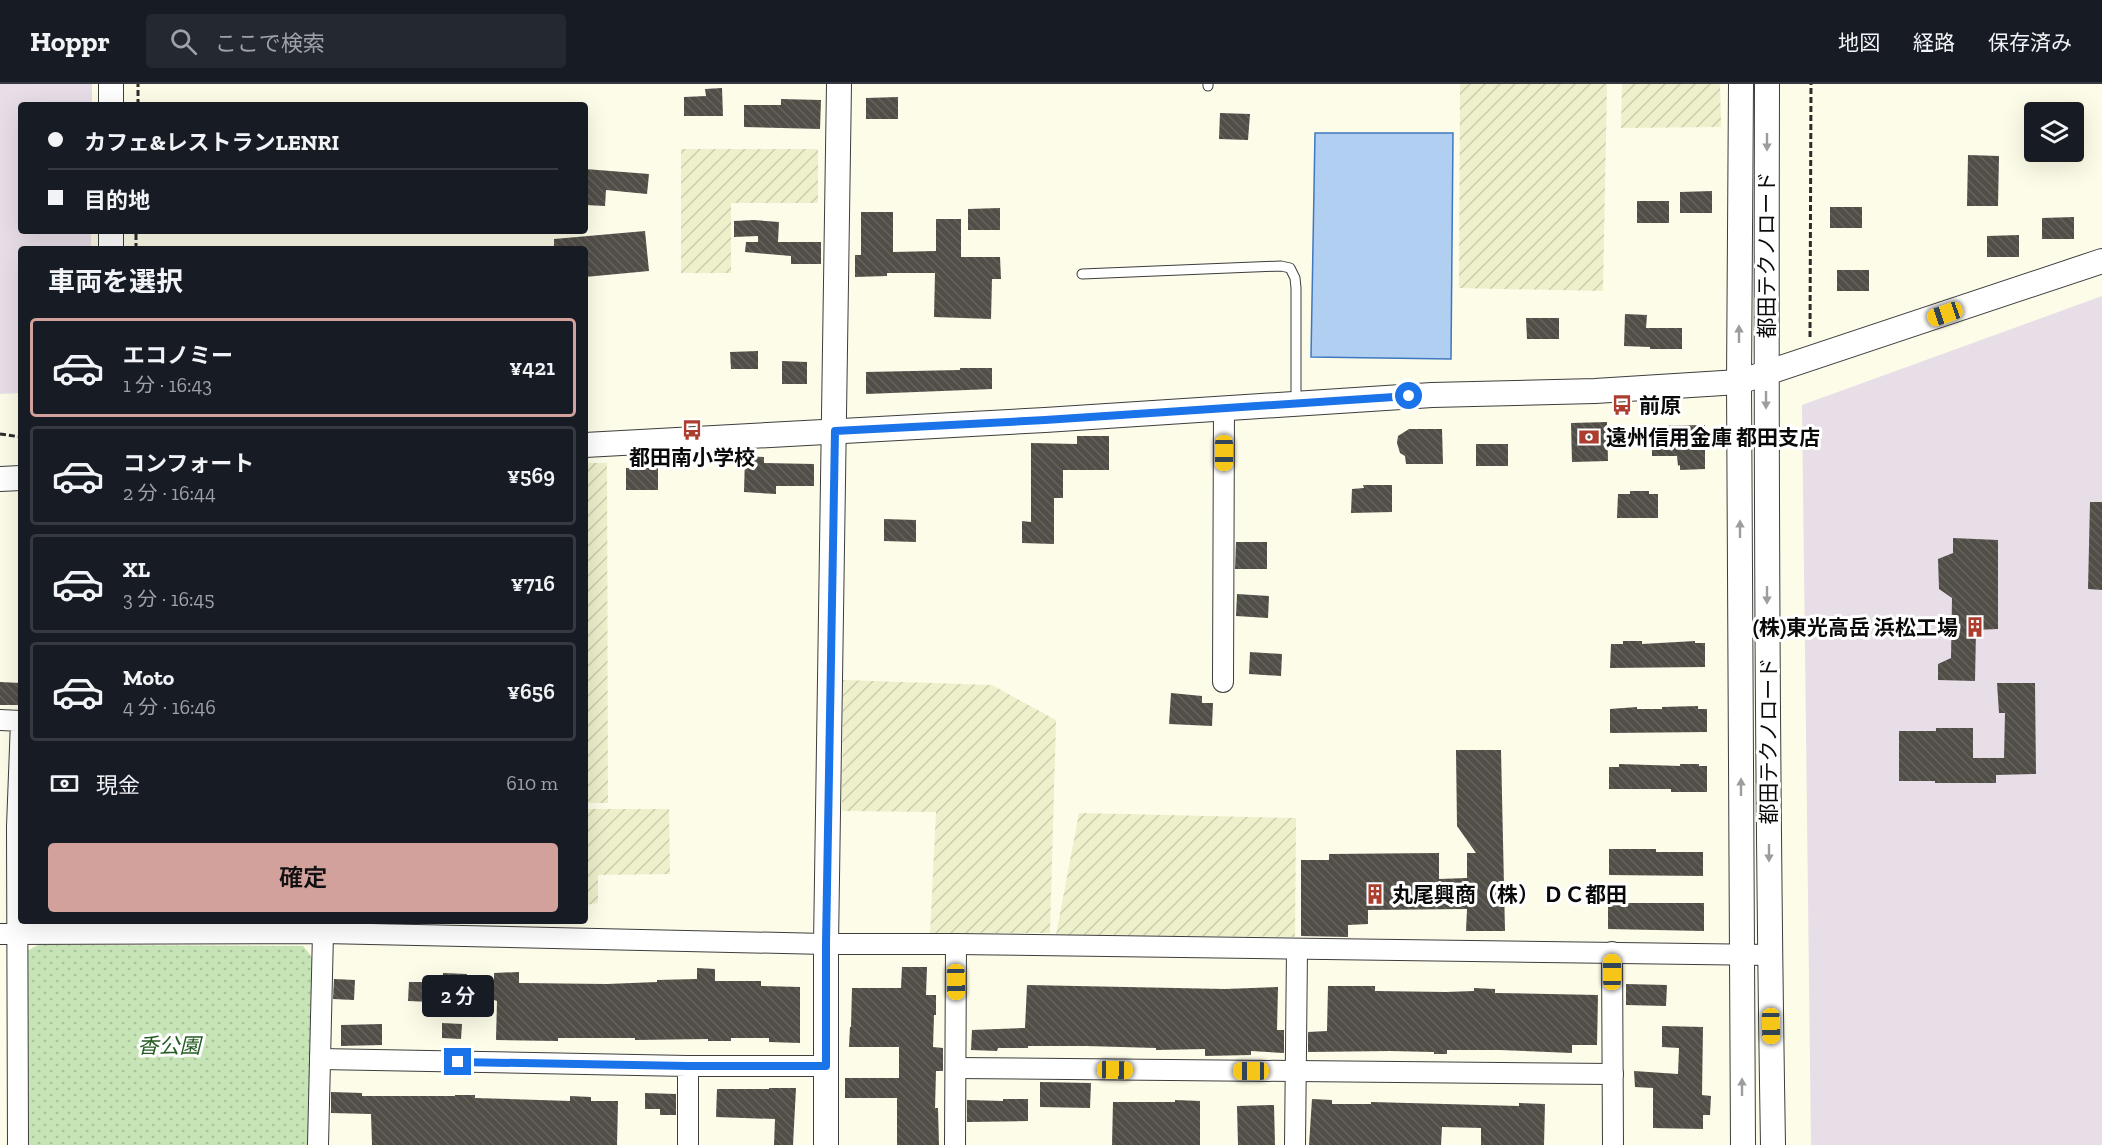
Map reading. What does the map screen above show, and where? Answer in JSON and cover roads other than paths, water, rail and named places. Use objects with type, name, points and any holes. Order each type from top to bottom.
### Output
[{"type":"street","points":[[111,84],[111,102]]},
{"type":"street","points":[[826,1145],[826,944],[839,84]]},
{"type":"street","name":"都田テクノロード","points":[[1741,84],[1739,382],[1743,1145]]},
{"type":"street","name":"都田テクノロード","points":[[1767,84],[1766,372],[1773,1145]]},
{"type":"street","points":[[588,445],[1045,420],[1432,394],[1595,391],[1739,382],[2102,261]]},
{"type":"street","points":[[1223,682],[1224,407]]},
{"type":"street","points":[[0,479],[18,478]]},
{"type":"street","points":[[0,720],[18,721]]},
{"type":"street","points":[[18,748],[9,827],[8,934],[9,1052],[18,1145]]},
{"type":"street","points":[[8,934],[323,933],[826,944],[1770,955]]},
{"type":"street","points":[[318,1145],[323,933]]},
{"type":"street","points":[[955,1145],[956,944]]},
{"type":"street","points":[[1295,1145],[1297,949]]},
{"type":"street","points":[[1612,952],[1612,1145]]},
{"type":"street","points":[[320,1059],[688,1066],[826,1066]]},
{"type":"street","points":[[688,1066],[688,1145]]},
{"type":"street","points":[[956,1068],[1613,1074]]},
{"type":"lane","points":[[1082,274],[1281,266],[1290,268],[1296,288],[1296,403]]},
{"type":"water","points":[[1315,133],[1453,133],[1451,359],[1311,357]]},
{"type":"place","name":"前原","points":[[1622,405]]},
{"type":"place","name":"都田南小学校","points":[[692,430]]},
{"type":"place","name":"遠州信用金庫 都田支店","points":[[1589,437]]},
{"type":"place","name":"(株)東光高岳 浜松工場","points":[[1975,627]]},
{"type":"place","name":"丸尾興商（株） ＤＣ都田","points":[[1375,894]]},
{"type":"park label","name":"香公園","points":[[169,1045]]}]
